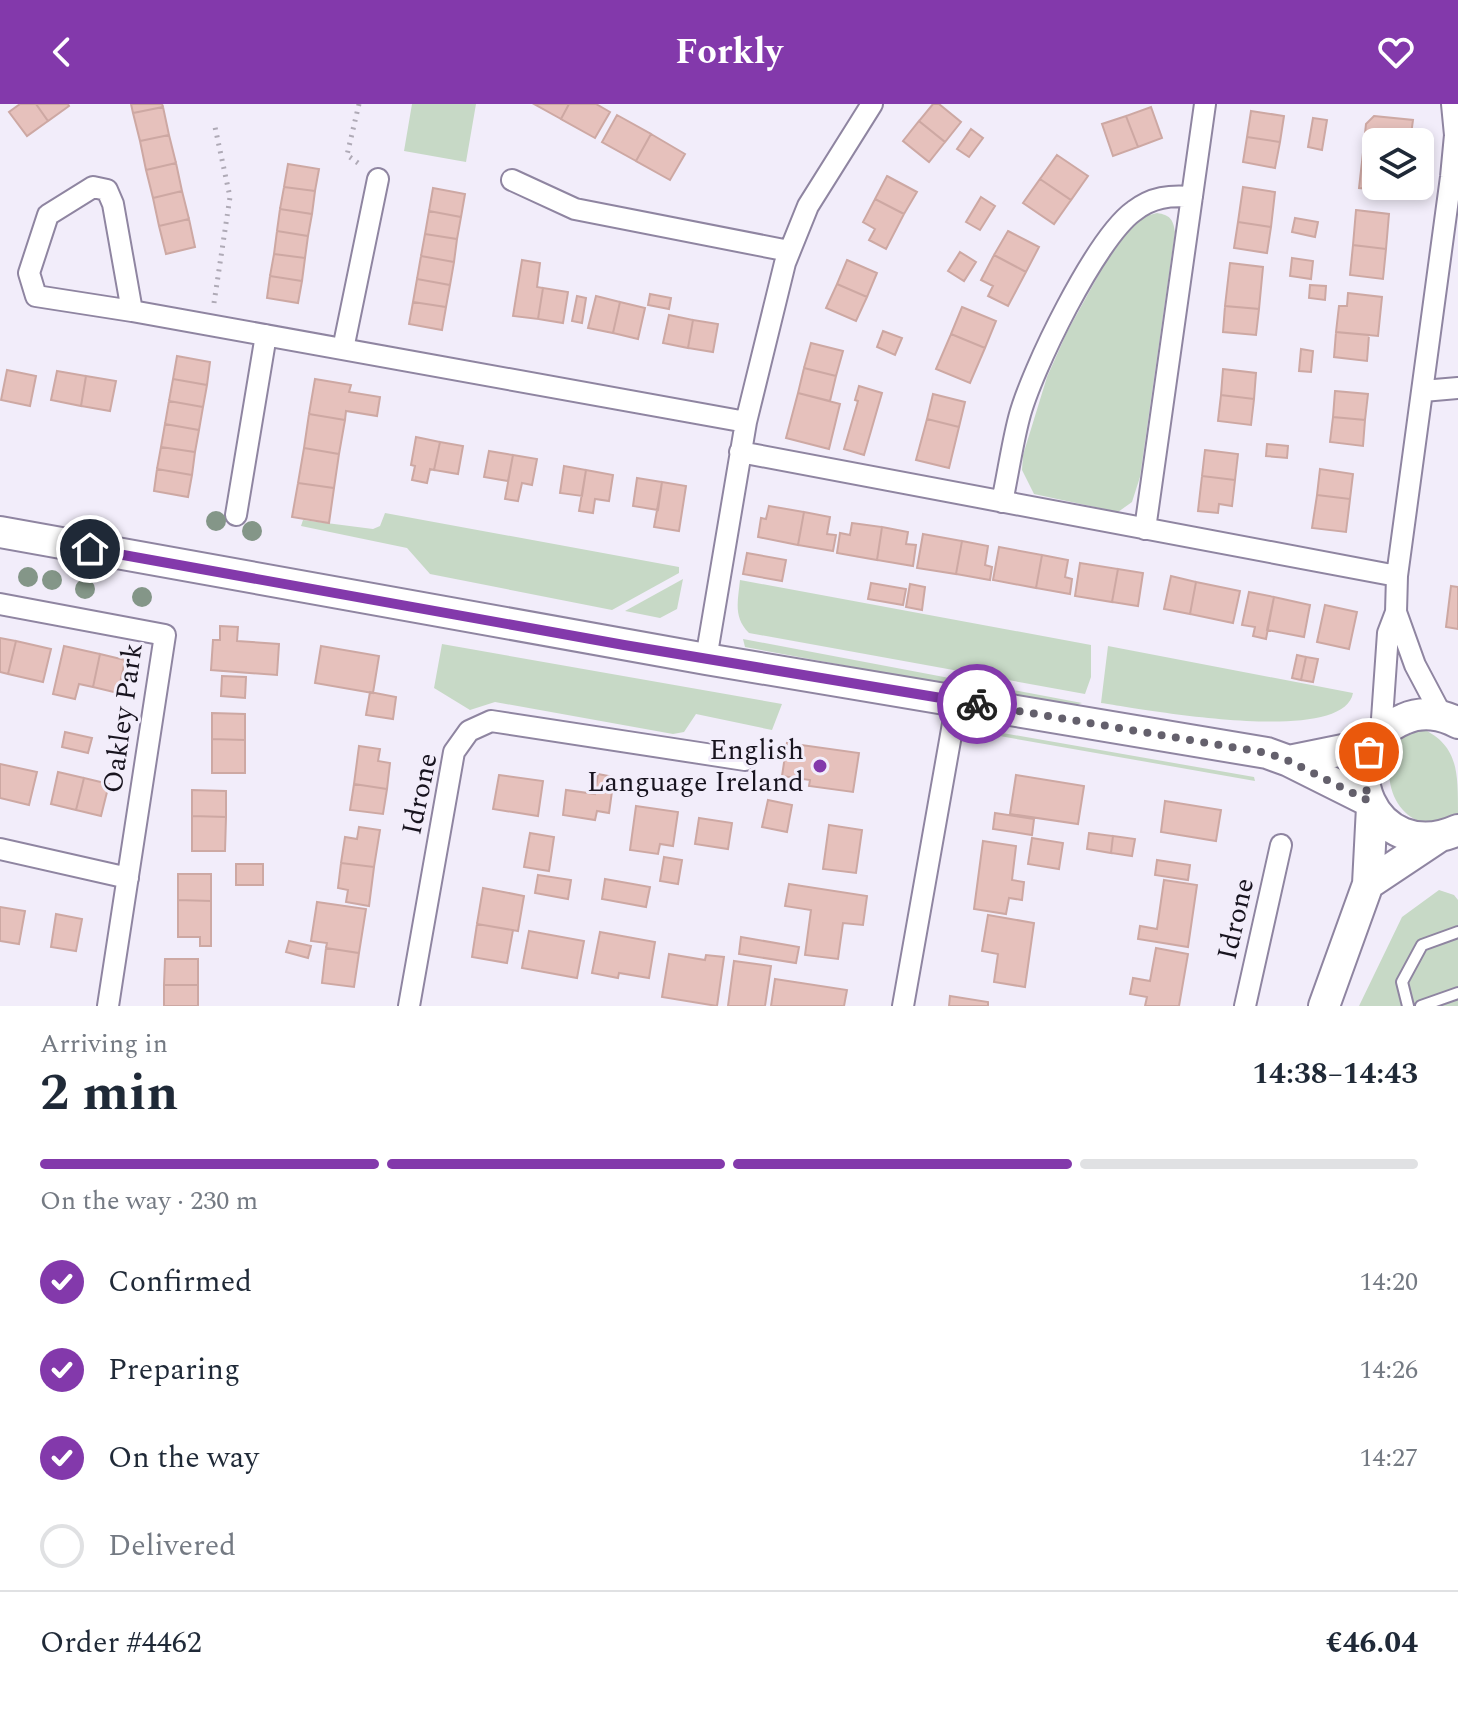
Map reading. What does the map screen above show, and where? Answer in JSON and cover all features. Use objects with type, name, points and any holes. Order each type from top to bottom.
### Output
[{"type":"street","points":[[706,659],[746,422],[789,251],[808,206],[872,104]]},
{"type":"street","points":[[1145,529],[1205,104]]},
{"type":"street","points":[[1324,1006],[1368,884],[1371,804],[1365,785],[1365,768],[1369,752],[1379,736],[1388,633],[1396,612],[1397,576],[1451,177],[1455,135],[1452,104]]},
{"type":"street","points":[[343,349],[378,179]]},
{"type":"street","points":[[512,180],[575,209],[789,251]]},
{"type":"street","points":[[132,311],[113,204],[107,190],[93,187],[48,215],[29,273],[36,296],[746,422]]},
{"type":"street","points":[[1002,502],[1025,401],[1047,345],[1096,259],[1132,212],[1169,195],[1192,197]]},
{"type":"street","points":[[236,515],[266,335]]},
{"type":"street","points":[[1423,391],[1458,388]]},
{"type":"street","points":[[740,452],[1397,576]]},
{"type":"street","points":[[0,532],[706,659],[1267,753],[1289,761],[1371,804],[1393,829],[1407,836],[1448,837]]},
{"type":"street","name":"Oakley Park","points":[[0,604],[165,635],[108,1006]]},
{"type":"street","points":[[1396,612],[1415,665],[1450,720]]},
{"type":"street","points":[[903,1006],[957,701]]},
{"type":"street","points":[[1289,761],[1348,749],[1379,736],[1409,717],[1425,714],[1450,720]]},
{"type":"street","name":"Idrone","points":[[409,1006],[454,752],[469,731],[491,721],[745,760]]},
{"type":"street","points":[[1368,884],[1448,837]]},
{"type":"street","name":"Idrone","points":[[1245,1006],[1281,845]]},
{"type":"street","points":[[0,849],[128,878]]},
{"type":"lane","points":[[1408,1006],[1402,982],[1422,945],[1458,932]]},
{"type":"lane","points":[[1421,1006],[1458,993]]},
{"type":"path","points":[[359,104],[347,155],[378,179]]},
{"type":"path","points":[[210,325],[230,197],[215,127]]},
{"type":"green space","points":[[412,104],[476,104],[466,162],[404,151]]},
{"type":"green space","points":[[1157,213],[1170,218],[1175,232],[1140,477],[1132,502],[1118,512],[1034,494],[1022,470],[1023,455],[1047,377],[1067,332],[1104,265],[1127,232],[1142,217]]},
{"type":"green space","points":[[385,513],[679,567],[679,573],[612,610],[430,574],[407,548],[301,526],[303,520],[373,529],[380,526]]},
{"type":"green space","points":[[683,579],[677,609],[660,618],[625,611]]},
{"type":"green space","points":[[740,580],[1091,645],[1091,677],[1085,694],[749,633],[739,615]]},
{"type":"green space","points":[[743,639],[1082,703],[1069,707],[745,647]]},
{"type":"green space","points":[[442,644],[782,704],[772,730],[696,714],[684,732],[673,734],[495,702],[470,710],[434,688]]},
{"type":"green space","points":[[1108,646],[1353,693],[1341,709],[1315,718],[1280,721],[1197,717],[1101,703]]},
{"type":"green space","points":[[1421,728],[1442,742],[1453,761],[1458,814],[1448,824],[1422,822],[1408,815],[1398,804],[1392,790],[1389,775],[1396,746],[1406,735]]},
{"type":"green space","points":[[997,732],[1254,777],[1255,781],[994,735]]},
{"type":"green space","points":[[1439,890],[1454,895],[1458,900],[1458,1006],[1359,1006],[1402,917]]},
{"type":"building","points":[[20,104],[36,104],[48,121],[27,136],[9,112]]},
{"type":"building","points":[[36,104],[68,104],[69,106],[48,121]]},
{"type":"building","points":[[131,104],[162,104],[163,107],[133,113]]},
{"type":"building","points":[[534,104],[569,104],[561,119]]},
{"type":"building","points":[[569,104],[596,104],[610,112],[595,138],[561,119]]},
{"type":"building","points":[[933,104],[939,104],[961,122],[945,142],[919,121]]},
{"type":"building","points":[[163,107],[169,135],[140,141],[133,113]]},
{"type":"building","points":[[1151,107],[1162,138],[1138,147],[1126,116]]},
{"type":"building","points":[[1251,111],[1284,116],[1280,142],[1247,137]]},
{"type":"building","points":[[617,115],[651,134],[636,161],[602,142]]},
{"type":"building","points":[[1126,116],[1138,147],[1113,156],[1102,124]]},
{"type":"building","points":[[1374,116],[1413,120],[1412,128],[1366,128]]},
{"type":"building","points":[[1313,118],[1327,120],[1322,150],[1308,147]]},
{"type":"building","points":[[919,121],[945,142],[929,162],[903,141]]},
{"type":"building","points":[[971,129],[983,138],[969,157],[957,149]]},
{"type":"building","points":[[651,134],[685,154],[670,180],[636,161]]},
{"type":"building","points":[[169,135],[176,163],[146,170],[140,141]]},
{"type":"building","points":[[1247,137],[1280,142],[1275,168],[1243,162]]},
{"type":"building","points":[[1057,155],[1088,176],[1071,200],[1040,179]]},
{"type":"building","points":[[176,163],[182,191],[153,198],[146,170]]},
{"type":"building","points":[[288,164],[319,169],[315,191],[284,187]]},
{"type":"building","points":[[887,176],[917,192],[904,214],[875,199]]},
{"type":"building","points":[[1040,179],[1071,200],[1054,224],[1023,203]]},
{"type":"building","points":[[284,187],[315,191],[312,214],[280,209]]},
{"type":"building","points":[[1243,187],[1275,192],[1271,227],[1238,222]]},
{"type":"building","points":[[433,188],[465,194],[461,217],[429,211]]},
{"type":"building","points":[[182,191],[189,219],[159,226],[153,198]]},
{"type":"building","points":[[981,197],[995,206],[980,230],[966,222]]},
{"type":"building","points":[[875,199],[904,214],[886,249],[869,240],[875,229],[863,222]]},
{"type":"building","points":[[280,209],[312,214],[308,236],[277,231]]},
{"type":"building","points":[[1356,210],[1389,214],[1386,249],[1353,245]]},
{"type":"building","points":[[429,211],[461,217],[457,239],[425,234]]},
{"type":"building","points":[[1295,218],[1318,222],[1315,237],[1292,232]]},
{"type":"building","points":[[189,219],[195,247],[166,254],[159,226]]},
{"type":"building","points":[[1238,222],[1271,227],[1267,253],[1234,248]]},
{"type":"building","points":[[277,231],[308,236],[305,258],[274,254]]},
{"type":"building","points":[[1008,231],[1039,247],[1026,272],[994,255]]},
{"type":"building","points":[[425,234],[457,239],[454,262],[421,256]]},
{"type":"building","points":[[1353,245],[1386,249],[1383,279],[1350,275]]},
{"type":"building","points":[[960,252],[976,262],[964,281],[948,271]]},
{"type":"building","points":[[274,254],[305,258],[302,281],[270,276]]},
{"type":"building","points":[[994,255],[1026,272],[1008,306],[988,296],[993,286],[981,280]]},
{"type":"building","points":[[421,256],[454,262],[450,285],[417,279]]},
{"type":"building","points":[[1292,258],[1313,261],[1311,279],[1290,276]]},
{"type":"building","points":[[522,260],[540,263],[537,287],[543,288],[538,319],[513,316]]},
{"type":"building","points":[[847,260],[877,273],[867,297],[837,284]]},
{"type":"building","points":[[1230,263],[1263,267],[1259,309],[1225,306]]},
{"type":"building","points":[[270,276],[302,281],[298,303],[267,298]]},
{"type":"building","points":[[417,279],[450,285],[446,307],[413,302]]},
{"type":"building","points":[[837,284],[867,297],[856,321],[826,308]]},
{"type":"building","points":[[1310,285],[1326,286],[1325,300],[1309,298]]},
{"type":"building","points":[[543,288],[568,292],[563,323],[538,319]]},
{"type":"building","points":[[1348,293],[1382,297],[1378,336],[1336,332],[1339,306],[1347,306]]},
{"type":"building","points":[[650,294],[671,298],[669,309],[648,305]]},
{"type":"building","points":[[577,296],[586,298],[582,323],[572,321]]},
{"type":"building","points":[[596,296],[620,302],[613,333],[588,328]]},
{"type":"building","points":[[413,302],[446,307],[442,330],[409,324]]},
{"type":"building","points":[[620,302],[645,308],[638,339],[613,333]]},
{"type":"building","points":[[1225,306],[1259,309],[1256,335],[1223,332]]},
{"type":"building","points":[[962,307],[996,321],[985,348],[951,334]]},
{"type":"building","points":[[669,315],[693,320],[688,348],[663,343]]},
{"type":"building","points":[[693,320],[718,324],[713,352],[688,348]]},
{"type":"building","points":[[883,331],[902,338],[895,355],[877,347]]},
{"type":"building","points":[[1336,332],[1369,335],[1367,361],[1334,357]]},
{"type":"building","points":[[951,334],[985,348],[970,383],[936,369]]},
{"type":"building","points":[[811,343],[843,351],[836,376],[804,368]]},
{"type":"building","points":[[1301,349],[1313,351],[1311,372],[1299,371]]},
{"type":"building","points":[[177,356],[210,362],[207,385],[173,379]]},
{"type":"building","points":[[804,368],[836,376],[830,401],[798,393]]},
{"type":"building","points":[[1223,369],[1256,373],[1254,399],[1221,395]]},
{"type":"building","points":[[7,370],[36,376],[30,406],[1,400]]},
{"type":"building","points":[[57,371],[86,376],[81,406],[51,400]]},
{"type":"building","points":[[86,376],[116,381],[110,411],[81,406]]},
{"type":"building","points":[[173,379],[207,385],[203,407],[169,401]]},
{"type":"building","points":[[315,379],[351,385],[349,392],[380,397],[377,416],[346,411],[345,420],[309,414]]},
{"type":"building","points":[[859,386],[882,393],[864,455],[844,449],[858,401],[855,400]]},
{"type":"building","points":[[1335,391],[1368,394],[1365,420],[1333,417]]},
{"type":"building","points":[[798,393],[840,404],[829,449],[786,438]]},
{"type":"building","points":[[933,394],[965,402],[959,427],[927,419]]},
{"type":"building","points":[[1221,395],[1254,399],[1251,425],[1218,421]]},
{"type":"building","points":[[169,401],[203,407],[199,430],[165,424]]},
{"type":"building","points":[[309,414],[345,420],[339,454],[304,448]]},
{"type":"building","points":[[1333,417],[1365,420],[1363,446],[1330,442]]},
{"type":"building","points":[[927,419],[959,427],[949,468],[916,460]]},
{"type":"building","points":[[165,424],[199,430],[195,452],[161,447]]},
{"type":"building","points":[[416,437],[440,442],[434,470],[430,469],[427,483],[412,480]]},
{"type":"building","points":[[440,442],[463,446],[458,474],[434,470]]},
{"type":"building","points":[[1267,444],[1288,446],[1287,458],[1266,456]]},
{"type":"building","points":[[161,447],[195,452],[192,475],[157,469]]},
{"type":"building","points":[[304,448],[339,454],[334,488],[298,483]]},
{"type":"building","points":[[1205,450],[1238,454],[1235,480],[1202,476]]},
{"type":"building","points":[[489,451],[513,455],[508,481],[484,477]]},
{"type":"building","points":[[513,455],[537,459],[532,485],[522,483],[518,501],[505,499]]},
{"type":"building","points":[[564,466],[586,470],[582,496],[560,493]]},
{"type":"building","points":[[157,469],[192,475],[188,497],[154,491]]},
{"type":"building","points":[[1320,469],[1353,474],[1350,499],[1317,495]]},
{"type":"building","points":[[586,470],[613,475],[609,501],[595,499],[593,513],[579,511]]},
{"type":"building","points":[[1202,476],[1235,480],[1232,506],[1219,504],[1218,513],[1198,511]]},
{"type":"building","points":[[637,478],[662,482],[658,510],[633,506]]},
{"type":"building","points":[[662,482],[686,486],[679,531],[654,527]]},
{"type":"building","points":[[298,483],[334,488],[329,523],[292,517]]},
{"type":"building","points":[[1317,495],[1350,499],[1346,532],[1312,528]]},
{"type":"building","points":[[769,506],[804,512],[798,545],[758,537],[761,518],[766,519]]},
{"type":"building","points":[[804,512],[830,517],[827,534],[836,535],[833,551],[798,545]]},
{"type":"building","points":[[852,523],[882,527],[877,560],[837,553],[840,533],[850,535]]},
{"type":"building","points":[[882,527],[908,532],[906,544],[916,545],[913,566],[877,560]]},
{"type":"building","points":[[923,534],[962,541],[956,574],[917,568]]},
{"type":"building","points":[[962,541],[988,546],[985,565],[992,567],[990,580],[956,574]]},
{"type":"building","points":[[999,547],[1042,555],[1036,588],[993,580]]},
{"type":"building","points":[[747,553],[786,560],[782,581],[743,574]]},
{"type":"building","points":[[1042,555],[1068,560],[1065,577],[1072,579],[1070,594],[1036,588]]},
{"type":"building","points":[[1080,563],[1118,569],[1112,602],[1075,596]]},
{"type":"building","points":[[1118,569],[1143,573],[1138,606],[1112,602]]},
{"type":"building","points":[[1171,576],[1196,582],[1190,614],[1164,609]]},
{"type":"building","points":[[1196,582],[1240,591],[1233,623],[1190,614]]},
{"type":"building","points":[[871,583],[906,589],[903,605],[868,599]]},
{"type":"building","points":[[910,584],[925,587],[922,610],[906,607]]},
{"type":"building","points":[[1451,586],[1458,587],[1458,629],[1446,627]]},
{"type":"building","points":[[1249,592],[1274,597],[1266,639],[1253,636],[1255,627],[1242,625]]},
{"type":"building","points":[[1274,597],[1310,605],[1304,637],[1267,630]]},
{"type":"building","points":[[1325,605],[1357,612],[1349,649],[1317,642]]},
{"type":"building","points":[[220,626],[238,627],[237,641],[279,644],[277,675],[211,670],[213,640],[220,640]]},
{"type":"building","points":[[0,638],[16,641],[8,674],[0,672]]},
{"type":"building","points":[[16,641],[51,649],[43,682],[8,674]]},
{"type":"building","points":[[64,646],[100,654],[93,687],[79,684],[75,699],[53,694]]},
{"type":"building","points":[[321,646],[379,656],[373,693],[315,683]]},
{"type":"building","points":[[100,654],[125,660],[118,693],[93,687]]},
{"type":"building","points":[[1297,655],[1306,657],[1301,680],[1292,678]]},
{"type":"building","points":[[1306,657],[1318,659],[1313,682],[1301,680]]},
{"type":"building","points":[[222,676],[246,677],[245,698],[221,696]]},
{"type":"building","points":[[370,692],[396,697],[393,719],[366,715]]},
{"type":"building","points":[[212,713],[245,714],[245,740],[212,739]]},
{"type":"building","points":[[65,732],[92,738],[88,753],[62,747]]},
{"type":"building","points":[[212,739],[245,740],[245,773],[212,773]]},
{"type":"building","name":"English Language Ireland","points":[[787,743],[859,753],[853,792],[809,786],[810,780],[782,776]]},
{"type":"building","points":[[359,746],[380,749],[378,761],[390,763],[387,789],[354,784]]},
{"type":"building","points":[[0,764],[37,772],[29,805],[0,798]]},
{"type":"building","points":[[58,772],[84,778],[76,810],[51,804]]},
{"type":"building","points":[[598,774],[614,777],[609,813],[597,811],[595,820],[563,815],[566,790],[595,794]]},
{"type":"building","points":[[499,775],[543,781],[538,816],[493,809]]},
{"type":"building","points":[[1016,775],[1084,786],[1078,824],[1010,814]]},
{"type":"building","points":[[84,778],[109,784],[101,816],[76,810]]},
{"type":"building","points":[[354,784],[387,789],[383,814],[350,810]]},
{"type":"building","points":[[192,790],[226,791],[226,817],[192,816]]},
{"type":"building","points":[[768,800],[792,805],[787,832],[762,827]]},
{"type":"building","points":[[1165,801],[1221,810],[1216,841],[1161,832]]},
{"type":"building","points":[[636,806],[678,812],[673,846],[660,844],[658,854],[630,850]]},
{"type":"building","points":[[995,813],[1034,819],[1032,835],[993,829]]},
{"type":"building","points":[[192,816],[226,817],[225,851],[192,851]]},
{"type":"building","points":[[699,818],[732,823],[728,849],[695,844]]},
{"type":"building","points":[[829,825],[862,830],[856,873],[823,869]]},
{"type":"building","points":[[359,827],[380,830],[374,867],[341,863],[345,837],[357,839]]},
{"type":"building","points":[[530,833],[554,837],[549,871],[524,867]]},
{"type":"building","points":[[1089,833],[1113,836],[1111,853],[1087,849]]},
{"type":"building","points":[[1113,836],[1135,839],[1132,856],[1111,853]]},
{"type":"building","points":[[1032,838],[1063,843],[1059,869],[1028,864]]},
{"type":"building","points":[[983,841],[1016,846],[1012,880],[1024,882],[1022,900],[1009,898],[1006,914],[974,909]]},
{"type":"building","points":[[664,857],[682,860],[678,884],[660,881]]},
{"type":"building","points":[[1157,860],[1190,865],[1188,880],[1155,875]]},
{"type":"building","points":[[341,863],[374,867],[369,906],[346,902],[348,890],[338,888]]},
{"type":"building","points":[[236,864],[263,864],[263,885],[236,885]]},
{"type":"building","points":[[178,874],[211,874],[211,901],[178,900]]},
{"type":"building","points":[[538,875],[571,880],[568,899],[535,893]]},
{"type":"building","points":[[605,879],[650,887],[646,907],[602,899]]},
{"type":"building","points":[[1164,880],[1197,885],[1188,947],[1138,939],[1140,926],[1157,929]]},
{"type":"building","points":[[789,884],[867,896],[863,925],[843,923],[838,959],[805,955],[811,910],[785,906]]},
{"type":"building","points":[[483,888],[524,896],[518,931],[477,924]]},
{"type":"building","points":[[178,900],[211,901],[211,946],[200,946],[200,937],[178,937]]},
{"type":"building","points":[[317,902],[366,909],[359,953],[326,948],[327,943],[311,941]]},
{"type":"building","points":[[0,907],[25,911],[19,944],[0,941]]},
{"type":"building","points":[[56,914],[82,919],[76,951],[51,947]]},
{"type":"building","points":[[988,915],[1034,923],[1025,987],[994,982],[998,954],[982,951]]},
{"type":"building","points":[[477,924],[513,930],[507,963],[472,957]]},
{"type":"building","points":[[529,931],[584,941],[577,978],[522,968]]},
{"type":"building","points":[[600,932],[655,942],[649,978],[619,973],[618,978],[592,973]]},
{"type":"building","points":[[741,937],[799,947],[796,963],[739,954]]},
{"type":"building","points":[[289,941],[311,946],[308,958],[286,952]]},
{"type":"building","points":[[326,948],[359,953],[354,987],[322,983]]},
{"type":"building","points":[[1156,948],[1188,954],[1179,1006],[1145,1006],[1147,997],[1130,994],[1133,978],[1150,981]]},
{"type":"building","points":[[669,954],[705,960],[706,955],[724,957],[717,1006],[662,997]]},
{"type":"building","points":[[165,959],[198,959],[198,985],[164,985]]},
{"type":"building","points":[[734,961],[771,966],[765,1006],[728,1006]]},
{"type":"building","points":[[775,979],[847,990],[844,1006],[771,1006]]},
{"type":"building","points":[[164,985],[198,985],[198,1006],[164,1006]]},
{"type":"building","points":[[950,996],[988,1002],[988,1006],[949,1006]]},
{"type":"way so far","points":[[977,704],[1267,753],[1369,801],[1365,768],[1369,752]]},
{"type":"place","name":"English Language Ireland","points":[[820,766]]},
{"type":"route","points":[[90,549],[624,645],[977,704]]}]
